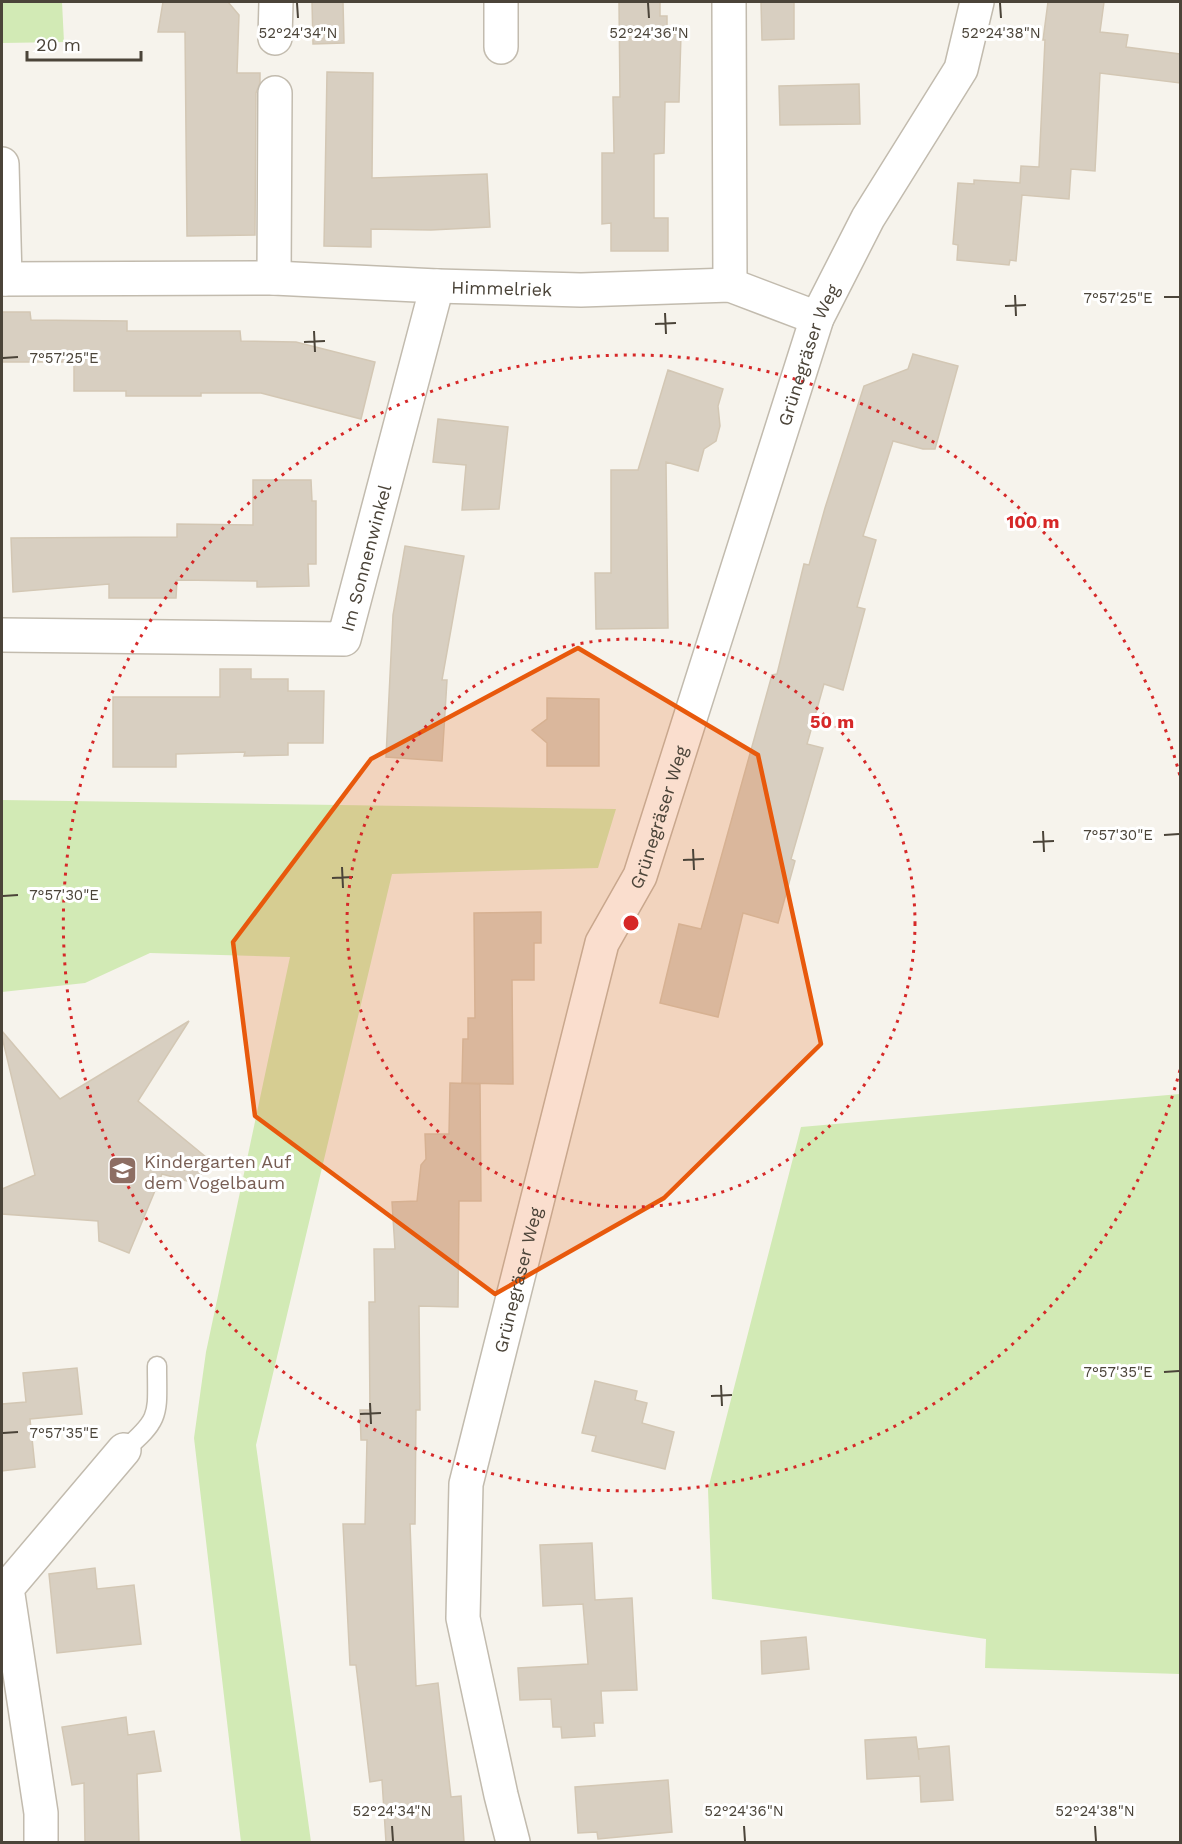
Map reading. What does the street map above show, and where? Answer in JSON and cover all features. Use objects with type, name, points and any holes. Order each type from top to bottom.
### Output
[{"type":"street","points":[[275,39],[276,2]]},
{"type":"street","points":[[501,2],[501,47]]},
{"type":"street","points":[[729,2],[730,285]]},
{"type":"street","name":"Grünegräser Weg","points":[[513,1842],[463,1618],[466,1484],[602,943],[640,876],[817,318],[868,218],[960,69],[977,2]]},
{"type":"street","points":[[274,278],[275,93]]},
{"type":"street","name":"Himmelriek","points":[[2,164],[3,279],[274,278],[581,290],[730,285],[817,318]]},
{"type":"street","name":"Im Sonnenwinkel","points":[[2,635],[344,639],[437,286]]},
{"type":"street","points":[[41,1842],[41,1813],[4,1588],[124,1450]]},
{"type":"lane","points":[[124,1450],[151,1425],[157,1410],[157,1366]]},
{"type":"highlighted area","points":[[578,648],[758,755],[821,1044],[664,1198],[495,1294],[255,1116],[233,942],[371,759]]},
{"type":"green space","points":[[2,2],[62,2],[64,42],[2,43]]},
{"type":"green space","points":[[2,800],[616,809],[598,868],[392,874],[256,1445],[311,1842],[241,1842],[194,1438],[206,1352],[290,957],[150,953],[85,983],[2,992]]},
{"type":"green space","points":[[1180,1094],[1180,1674],[985,1668],[986,1639],[712,1599],[708,1489],[801,1127]]},
{"type":"building","points":[[163,2],[228,2],[239,15],[237,73],[260,73],[260,83],[256,93],[255,235],[187,236],[185,32],[158,32]]},
{"type":"building","points":[[312,2],[343,2],[344,43],[313,44]]},
{"type":"building","points":[[619,2],[660,2],[660,16],[667,16],[667,34],[681,34],[679,102],[665,102],[664,153],[654,154],[654,218],[668,218],[668,251],[611,251],[611,223],[602,224],[602,153],[614,153],[613,97],[620,97]]},
{"type":"building","points":[[761,2],[794,2],[794,39],[762,40]]},
{"type":"building","points":[[1048,2],[1104,2],[1100,32],[1128,35],[1126,47],[1180,54],[1180,83],[1100,73],[1095,171],[1071,169],[1069,199],[1022,195],[1016,261],[1010,260],[1009,265],[957,260],[958,245],[953,244],[958,183],[974,184],[974,180],[1020,183],[1021,166],[1039,167],[1045,40],[1043,40]]},
{"type":"building","points":[[327,72],[373,73],[372,178],[487,174],[490,227],[431,230],[371,229],[371,247],[324,246]]},
{"type":"building","points":[[859,84],[860,124],[780,125],[779,86]]},
{"type":"building","points":[[2,312],[30,312],[31,320],[127,321],[127,331],[240,331],[241,341],[296,342],[375,362],[361,419],[261,393],[126,396],[126,391],[74,391],[74,362],[2,362]]},
{"type":"building","points":[[913,354],[958,366],[935,449],[923,449],[893,441],[863,536],[876,540],[857,607],[865,609],[843,690],[824,684],[807,744],[823,748],[791,859],[795,861],[778,923],[743,913],[718,1017],[660,1003],[679,924],[701,929],[772,675],[777,674],[804,564],[809,565],[864,386],[908,369]]},
{"type":"building","points":[[668,370],[723,389],[718,406],[720,426],[716,441],[704,449],[698,471],[666,462],[668,628],[596,629],[595,573],[611,573],[611,470],[638,470]]},
{"type":"building","points":[[438,419],[508,427],[499,509],[462,510],[466,465],[433,462]]},
{"type":"building","points":[[253,480],[311,480],[312,501],[316,501],[316,564],[308,564],[309,586],[257,587],[257,581],[177,580],[176,598],[109,598],[109,584],[13,592],[11,538],[177,537],[177,524],[253,525]]},
{"type":"building","points":[[405,546],[464,556],[442,680],[447,680],[442,761],[386,757],[393,615]]},
{"type":"building","points":[[220,669],[251,669],[251,679],[288,679],[288,691],[324,691],[323,743],[288,743],[288,755],[244,756],[245,752],[176,754],[176,767],[113,767],[113,697],[220,697]]},
{"type":"building","points":[[547,698],[599,699],[599,766],[547,766],[547,743],[532,730],[547,719]]},
{"type":"building","points":[[541,912],[541,943],[534,943],[534,980],[512,980],[513,1084],[462,1083],[463,1039],[468,1039],[468,1018],[475,1018],[474,913]]},
{"type":"building","points":[[189,1021],[138,1101],[212,1162],[194,1183],[162,1174],[129,1253],[99,1241],[98,1221],[2,1214],[2,1189],[35,1175],[2,1031],[60,1099]]},
{"type":"building","points":[[450,1083],[480,1084],[481,1201],[459,1201],[458,1307],[419,1306],[420,1410],[416,1410],[415,1524],[410,1524],[416,1686],[438,1683],[451,1797],[461,1796],[464,1842],[386,1842],[382,1780],[370,1782],[356,1665],[350,1665],[343,1524],[365,1524],[367,1440],[361,1440],[360,1410],[370,1410],[369,1302],[375,1302],[374,1249],[395,1249],[392,1202],[417,1201],[421,1165],[426,1159],[425,1134],[449,1134]]},
{"type":"building","points":[[77,1368],[82,1414],[30,1419],[35,1467],[2,1471],[2,1404],[26,1402],[23,1373]]},
{"type":"building","points":[[595,1381],[637,1391],[635,1400],[647,1403],[642,1423],[674,1432],[665,1469],[592,1451],[596,1436],[582,1433]]},
{"type":"building","points":[[592,1543],[595,1600],[632,1598],[637,1690],[601,1691],[603,1723],[594,1723],[595,1736],[562,1738],[561,1727],[553,1727],[551,1699],[520,1700],[518,1668],[588,1664],[583,1604],[543,1606],[540,1545]]},
{"type":"building","points":[[95,1568],[97,1589],[134,1585],[141,1644],[57,1653],[49,1574]]},
{"type":"building","points":[[806,1637],[809,1669],[762,1674],[761,1641]]},
{"type":"building","points":[[126,1717],[128,1735],[154,1731],[161,1771],[137,1774],[139,1842],[85,1842],[84,1783],[72,1785],[62,1727]]},
{"type":"building","points":[[916,1737],[919,1760],[918,1749],[949,1746],[953,1800],[921,1802],[920,1776],[867,1779],[865,1740]]},
{"type":"building","points":[[668,1780],[672,1832],[598,1839],[597,1832],[578,1833],[575,1787]]},
{"type":"place","name":"Kindergarten Auf dem Vogelbaum","points":[[123,1171]]}]
